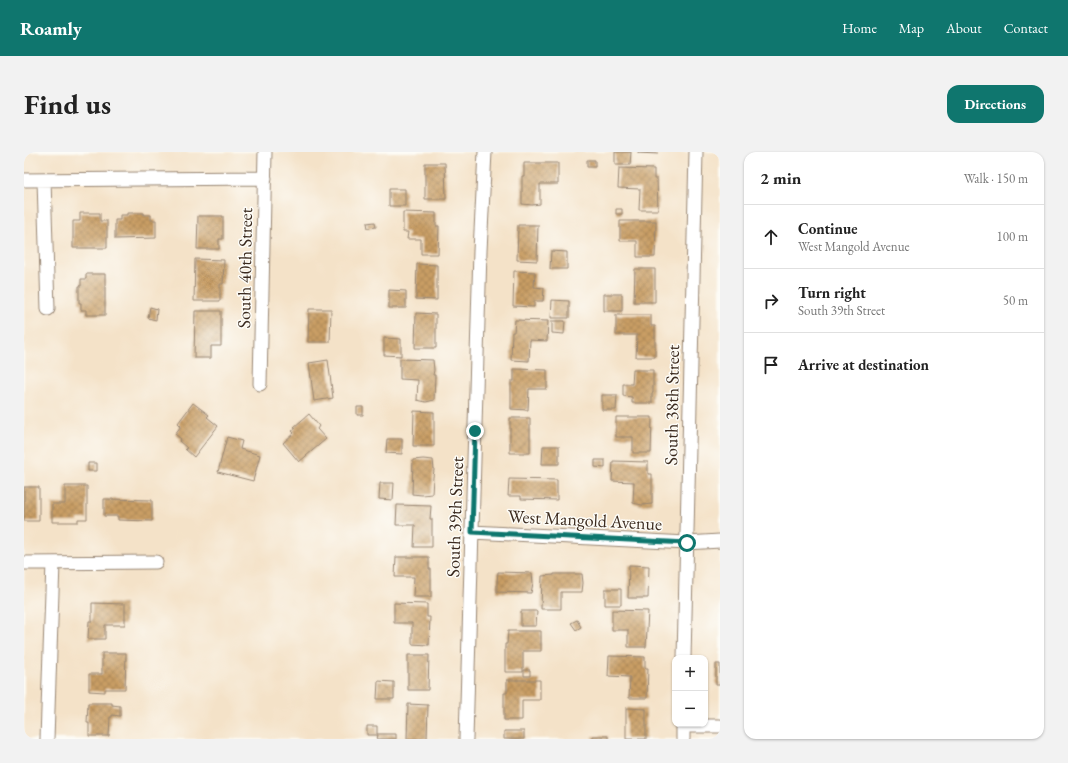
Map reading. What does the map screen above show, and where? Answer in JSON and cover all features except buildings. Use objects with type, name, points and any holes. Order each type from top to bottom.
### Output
[{"type":"street","name":"South 40th Street","points":[[260,384],[265,152]]},
{"type":"street","name":"South 39th Street","points":[[466,739],[480,250],[485,152]]},
{"type":"street","name":"South 38th Street","points":[[684,655],[696,152]]},
{"type":"street","points":[[24,180],[265,178]]},
{"type":"street","points":[[44,180],[48,309]]},
{"type":"street","name":"West Mangold Avenue","points":[[472,532],[687,543],[720,541]]},
{"type":"street","points":[[24,563],[156,562]]},
{"type":"street","points":[[47,739],[53,563]]},
{"type":"street","points":[[683,730],[720,726]]},
{"type":"route","points":[[475,431],[472,532],[687,543]]}]
